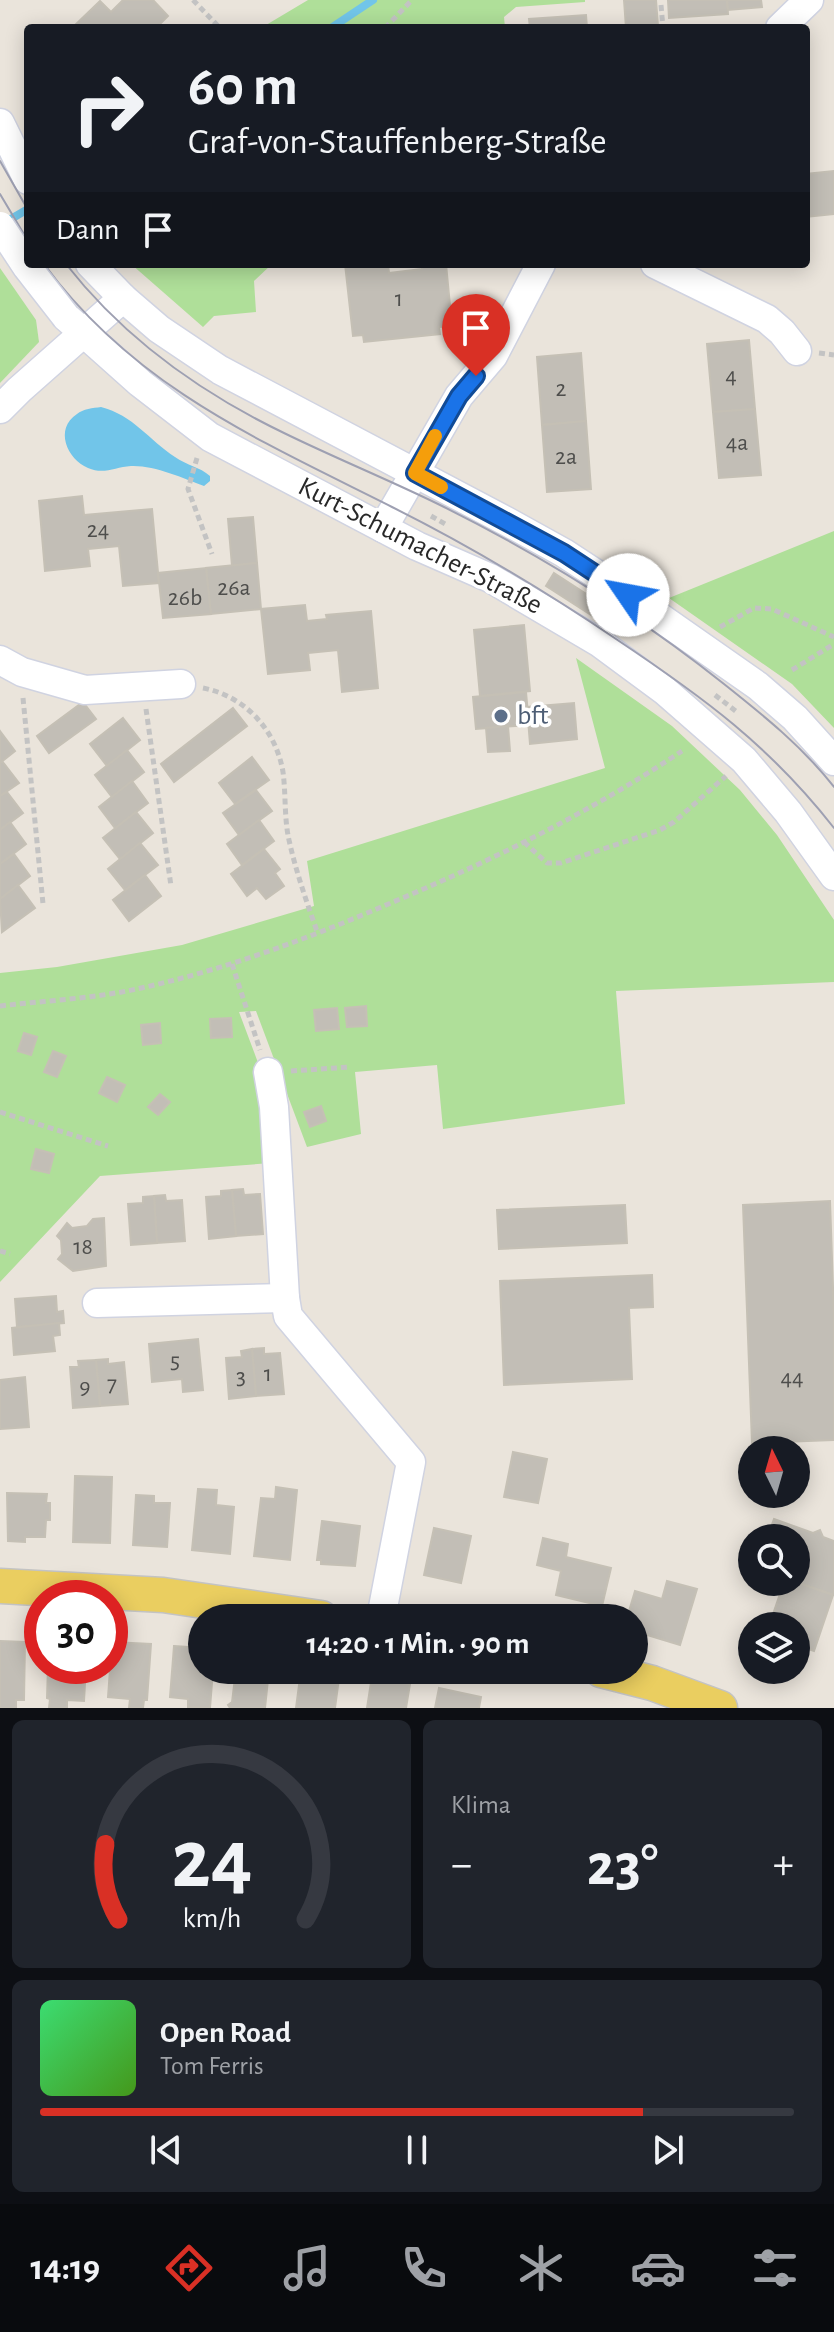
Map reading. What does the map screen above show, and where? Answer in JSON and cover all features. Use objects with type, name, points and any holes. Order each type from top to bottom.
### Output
[{"type":"main road","points":[[0,1586],[163,1595],[225,1604]]},
{"type":"main road","points":[[648,1682],[720,1708]]},
{"type":"street","points":[[784,24],[809,0]]},
{"type":"street","points":[[0,123],[22,169]]},
{"type":"street","name":"Kurt-Schumacher-Straße","points":[[0,226],[24,262]]},
{"type":"street","name":"Kurt-Schumacher-Straße","points":[[28,268],[75,325],[140,383],[210,437],[383,528],[490,578],[600,643],[665,691],[744,760],[788,812],[834,876]]},
{"type":"street","name":"Kurt-Schumacher-Straße","points":[[94,268],[159,329],[220,370],[564,553],[640,603],[758,686],[795,718],[834,761]]},
{"type":"street","points":[[383,528],[459,396],[493,356],[539,268]]},
{"type":"street","points":[[663,268],[767,319],[797,351]]},
{"type":"street","points":[[0,409],[75,325],[117,291]]},
{"type":"street","points":[[10,665],[85,690],[181,684]]},
{"type":"street","points":[[268,1072],[274,1107],[288,1316],[411,1462],[384,1604]]},
{"type":"street","points":[[97,1303],[285,1298]]},
{"type":"path","points":[[193,0],[216,24]]},
{"type":"path","points":[[389,24],[412,0]]},
{"type":"path","points":[[661,5],[663,24]]},
{"type":"path","points":[[198,457],[188,489],[212,554]]},
{"type":"path","points":[[431,516],[447,525]]},
{"type":"path","points":[[713,632],[754,608],[772,609],[834,637]]},
{"type":"path","points":[[792,670],[834,644]]},
{"type":"path","points":[[10,665],[43,904]]},
{"type":"path","points":[[181,684],[217,691],[244,705],[263,724],[275,743],[282,770],[288,836],[318,934]]},
{"type":"path","points":[[143,686],[171,886]]},
{"type":"path","points":[[0,1006],[124,991],[232,964],[318,934],[448,879],[524,842],[591,807],[682,751]]},
{"type":"path","points":[[524,842],[547,863],[561,863],[660,830],[674,822],[744,760]]},
{"type":"path","points":[[232,964],[268,1072],[350,1067]]},
{"type":"path","points":[[0,1112],[108,1146]]},
{"type":"path","points":[[0,1251],[10,1254]]},
{"type":"green space","points":[[308,0],[585,0],[516,7],[504,17],[505,24],[268,24]]},
{"type":"green space","points":[[0,268],[36,320],[39,342],[0,383]]},
{"type":"green space","points":[[136,268],[268,268],[254,281],[256,312],[214,316],[203,327]]},
{"type":"green space","points":[[834,531],[834,728],[792,684],[669,598]]},
{"type":"green space","points":[[576,658],[672,726],[740,790],[777,835],[834,920],[834,982],[616,991],[625,1104],[443,1129],[437,1065],[355,1072],[361,1134],[307,1147],[256,1011],[239,1012],[260,1068],[271,1163],[100,1176],[0,1282],[0,973],[57,967],[182,945],[314,906],[307,861],[605,768]]},
{"type":"water","points":[[101,407],[132,422],[175,457],[210,476],[210,481],[204,486],[149,468],[131,466],[99,471],[81,464],[69,451],[66,428],[79,412]]},
{"type":"building","points":[[123,0],[153,0],[168,16],[160,24],[76,24],[100,1],[111,12]]},
{"type":"building","points":[[624,0],[656,0],[658,24],[626,24]]},
{"type":"building","points":[[668,0],[727,0],[728,14],[669,18]]},
{"type":"building","points":[[727,0],[761,0],[762,7],[728,10]]},
{"type":"building","points":[[586,15],[587,24],[530,24],[529,19]]},
{"type":"building","points":[[834,171],[834,214],[810,217],[810,174]]},
{"type":"building","points":[[345,268],[388,268],[389,273],[446,268],[452,326],[439,327],[440,334],[364,342],[363,335],[353,336]]},
{"type":"building","points":[[749,340],[755,409],[713,412],[707,344]]},
{"type":"building","points":[[581,353],[586,421],[542,425],[537,357]]},
{"type":"building","points":[[755,409],[761,475],[719,478],[713,412]]},
{"type":"building","points":[[586,421],[591,489],[547,492],[542,425]]},
{"type":"building","points":[[82,496],[84,515],[152,509],[159,583],[123,586],[119,546],[88,549],[90,566],[45,571],[39,501]]},
{"type":"building","points":[[253,517],[257,563],[232,566],[228,519]]},
{"type":"building","points":[[257,563],[261,609],[211,614],[206,568]]},
{"type":"building","points":[[206,568],[211,614],[163,618],[158,573]]},
{"type":"building","points":[[554,573],[631,623],[622,635],[546,586]]},
{"type":"building","points":[[305,605],[307,621],[327,619],[326,615],[371,611],[378,688],[342,692],[338,650],[308,653],[310,670],[268,674],[261,609]]},
{"type":"building","points":[[524,625],[530,691],[480,696],[474,630]]},
{"type":"building","points":[[526,692],[529,725],[476,729],[473,697]]},
{"type":"building","points":[[83,702],[96,719],[49,753],[37,736]]},
{"type":"building","points":[[574,703],[577,739],[530,744],[527,707]]},
{"type":"building","points":[[233,708],[247,726],[174,782],[161,764]]},
{"type":"building","points":[[123,718],[140,740],[107,766],[90,744]]},
{"type":"building","points":[[508,726],[510,751],[488,752],[486,728]]},
{"type":"building","points":[[0,731],[15,751],[0,763]]},
{"type":"building","points":[[127,750],[144,772],[112,797],[95,775]]},
{"type":"building","points":[[252,757],[269,780],[235,804],[219,783]]},
{"type":"building","points":[[2,761],[19,783],[0,796],[0,763]]},
{"type":"building","points":[[132,781],[148,803],[115,828],[99,807]]},
{"type":"building","points":[[256,790],[272,811],[239,835],[223,813]]},
{"type":"building","points":[[7,792],[23,813],[0,830],[0,796]]},
{"type":"building","points":[[136,812],[153,833],[120,859],[103,838]]},
{"type":"building","points":[[259,820],[274,841],[242,865],[227,844]]},
{"type":"building","points":[[10,822],[26,844],[0,864],[0,830]]},
{"type":"building","points":[[140,843],[158,865],[125,890],[108,869]]},
{"type":"building","points":[[264,849],[280,869],[275,873],[284,886],[266,899],[257,888],[247,896],[231,874]]},
{"type":"building","points":[[14,854],[30,876],[0,899],[0,864]]},
{"type":"building","points":[[145,875],[161,896],[129,921],[113,900]]},
{"type":"building","points":[[18,885],[35,908],[2,932],[0,899]]},
{"type":"building","points":[[366,1006],[367,1026],[347,1027],[345,1008]]},
{"type":"building","points":[[337,1008],[339,1029],[316,1031],[314,1010]]},
{"type":"building","points":[[231,1018],[232,1037],[211,1038],[210,1019]]},
{"type":"building","points":[[160,1023],[161,1043],[143,1045],[141,1025]]},
{"type":"building","points":[[24,1033],[37,1037],[31,1055],[18,1051]]},
{"type":"building","points":[[53,1051],[66,1056],[57,1077],[44,1072]]},
{"type":"building","points":[[107,1077],[125,1085],[117,1102],[99,1093]]},
{"type":"building","points":[[160,1094],[170,1102],[158,1115],[148,1107]]},
{"type":"building","points":[[321,1106],[326,1121],[310,1127],[304,1112]]},
{"type":"building","points":[[36,1149],[54,1154],[49,1173],[31,1169]]},
{"type":"building","points":[[243,1189],[244,1195],[260,1194],[263,1234],[236,1236],[232,1190]]},
{"type":"building","points":[[232,1190],[236,1236],[209,1239],[206,1197],[221,1196],[221,1191]]},
{"type":"building","points":[[165,1195],[166,1201],[182,1200],[185,1241],[157,1243],[154,1196]]},
{"type":"building","points":[[154,1196],[157,1243],[131,1245],[128,1204],[143,1203],[143,1197]]},
{"type":"building","points":[[830,1201],[834,1440],[810,1441],[810,1436],[752,1436],[743,1205]]},
{"type":"building","points":[[625,1205],[627,1243],[499,1249],[497,1210]]},
{"type":"building","points":[[104,1218],[106,1266],[73,1271],[58,1259],[62,1254],[61,1240],[57,1236],[67,1223],[72,1228],[87,1226],[93,1219]]},
{"type":"building","points":[[652,1275],[653,1307],[629,1308],[632,1379],[504,1385],[500,1281]]},
{"type":"building","points":[[56,1296],[57,1312],[63,1311],[64,1323],[17,1327],[15,1299]]},
{"type":"building","points":[[59,1323],[60,1335],[53,1336],[55,1351],[14,1355],[12,1328]]},
{"type":"building","points":[[198,1339],[203,1390],[183,1392],[182,1379],[152,1382],[149,1344]]},
{"type":"building","points":[[264,1348],[264,1354],[280,1353],[284,1394],[256,1396],[252,1349]]},
{"type":"building","points":[[252,1349],[256,1396],[229,1399],[226,1358],[242,1357],[241,1351]]},
{"type":"building","points":[[108,1359],[108,1364],[124,1362],[128,1404],[100,1406],[96,1360]]},
{"type":"building","points":[[96,1360],[100,1406],[73,1408],[70,1367],[79,1367],[78,1361]]},
{"type":"building","points":[[25,1377],[29,1427],[0,1429],[0,1380]]},
{"type":"building","points":[[513,1452],[547,1459],[538,1503],[504,1497]]},
{"type":"building","points":[[75,1476],[112,1477],[110,1543],[73,1542]]},
{"type":"building","points":[[276,1487],[297,1490],[290,1560],[254,1556],[261,1498],[275,1499]]},
{"type":"building","points":[[198,1489],[217,1490],[216,1505],[234,1507],[230,1554],[192,1550]]},
{"type":"building","points":[[7,1493],[47,1494],[50,1520],[46,1520],[45,1537],[25,1537],[25,1542],[8,1541]]},
{"type":"building","points":[[136,1495],[154,1496],[154,1503],[170,1503],[167,1547],[133,1545]]},
{"type":"building","points":[[322,1521],[360,1526],[355,1566],[321,1564],[321,1560],[317,1560]]},
{"type":"building","points":[[434,1528],[471,1536],[461,1583],[424,1575]]},
{"type":"building","points":[[820,1530],[823,1537],[834,1541],[834,1595],[810,1587],[810,1532]]},
{"type":"building","points":[[543,1538],[568,1544],[566,1557],[611,1568],[602,1604],[556,1595],[561,1571],[537,1565]]},
{"type":"building","points":[[667,1581],[697,1589],[680,1645],[648,1635],[648,1604],[631,1604],[635,1591],[662,1599]]},
{"type":"building","points":[[810,1587],[833,1595],[814,1651],[810,1650],[810,1612],[774,1612],[779,1596],[810,1596]]},
{"type":"building","points":[[0,1641],[24,1642],[24,1700],[16,1700],[16,1708],[0,1708]]},
{"type":"building","points":[[128,1643],[151,1644],[147,1700],[144,1700],[143,1708],[129,1708],[130,1699],[108,1697],[109,1684],[128,1684]]},
{"type":"building","points":[[174,1646],[188,1647],[188,1684],[212,1684],[210,1708],[188,1707],[188,1699],[170,1697]]},
{"type":"building","points":[[47,1684],[85,1684],[84,1701],[67,1700],[67,1708],[49,1708],[50,1699],[47,1698]]},
{"type":"building","points":[[234,1684],[268,1684],[265,1708],[230,1708],[228,1705],[232,1702]]},
{"type":"building","points":[[299,1684],[338,1684],[335,1708],[296,1708]]},
{"type":"building","points":[[371,1684],[410,1684],[406,1708],[367,1708]]},
{"type":"building","points":[[439,1688],[481,1697],[479,1708],[435,1708]]},
{"type":"waterway","points":[[337,24],[373,0]]},
{"type":"waterway","points":[[4,223],[24,211]]},
{"type":"tram line","points":[[0,161],[24,203]]},
{"type":"tram line","points":[[0,194],[24,234]]},
{"type":"tram line","points":[[47,268],[79,307],[118,345],[159,378],[203,407],[248,434],[478,553],[678,681],[760,747],[834,828]]},
{"type":"tram line","points":[[69,268],[112,316],[138,339],[223,400],[284,433],[476,523],[621,609],[753,708],[796,745],[834,787]]},
{"type":"slow traffic","points":[[435,436],[415,473],[441,487]]},
{"type":"place","name":"bft","points":[[501,716]]},
{"type":"route","points":[[476,376],[459,396],[415,473],[564,553],[628,595]]}]
